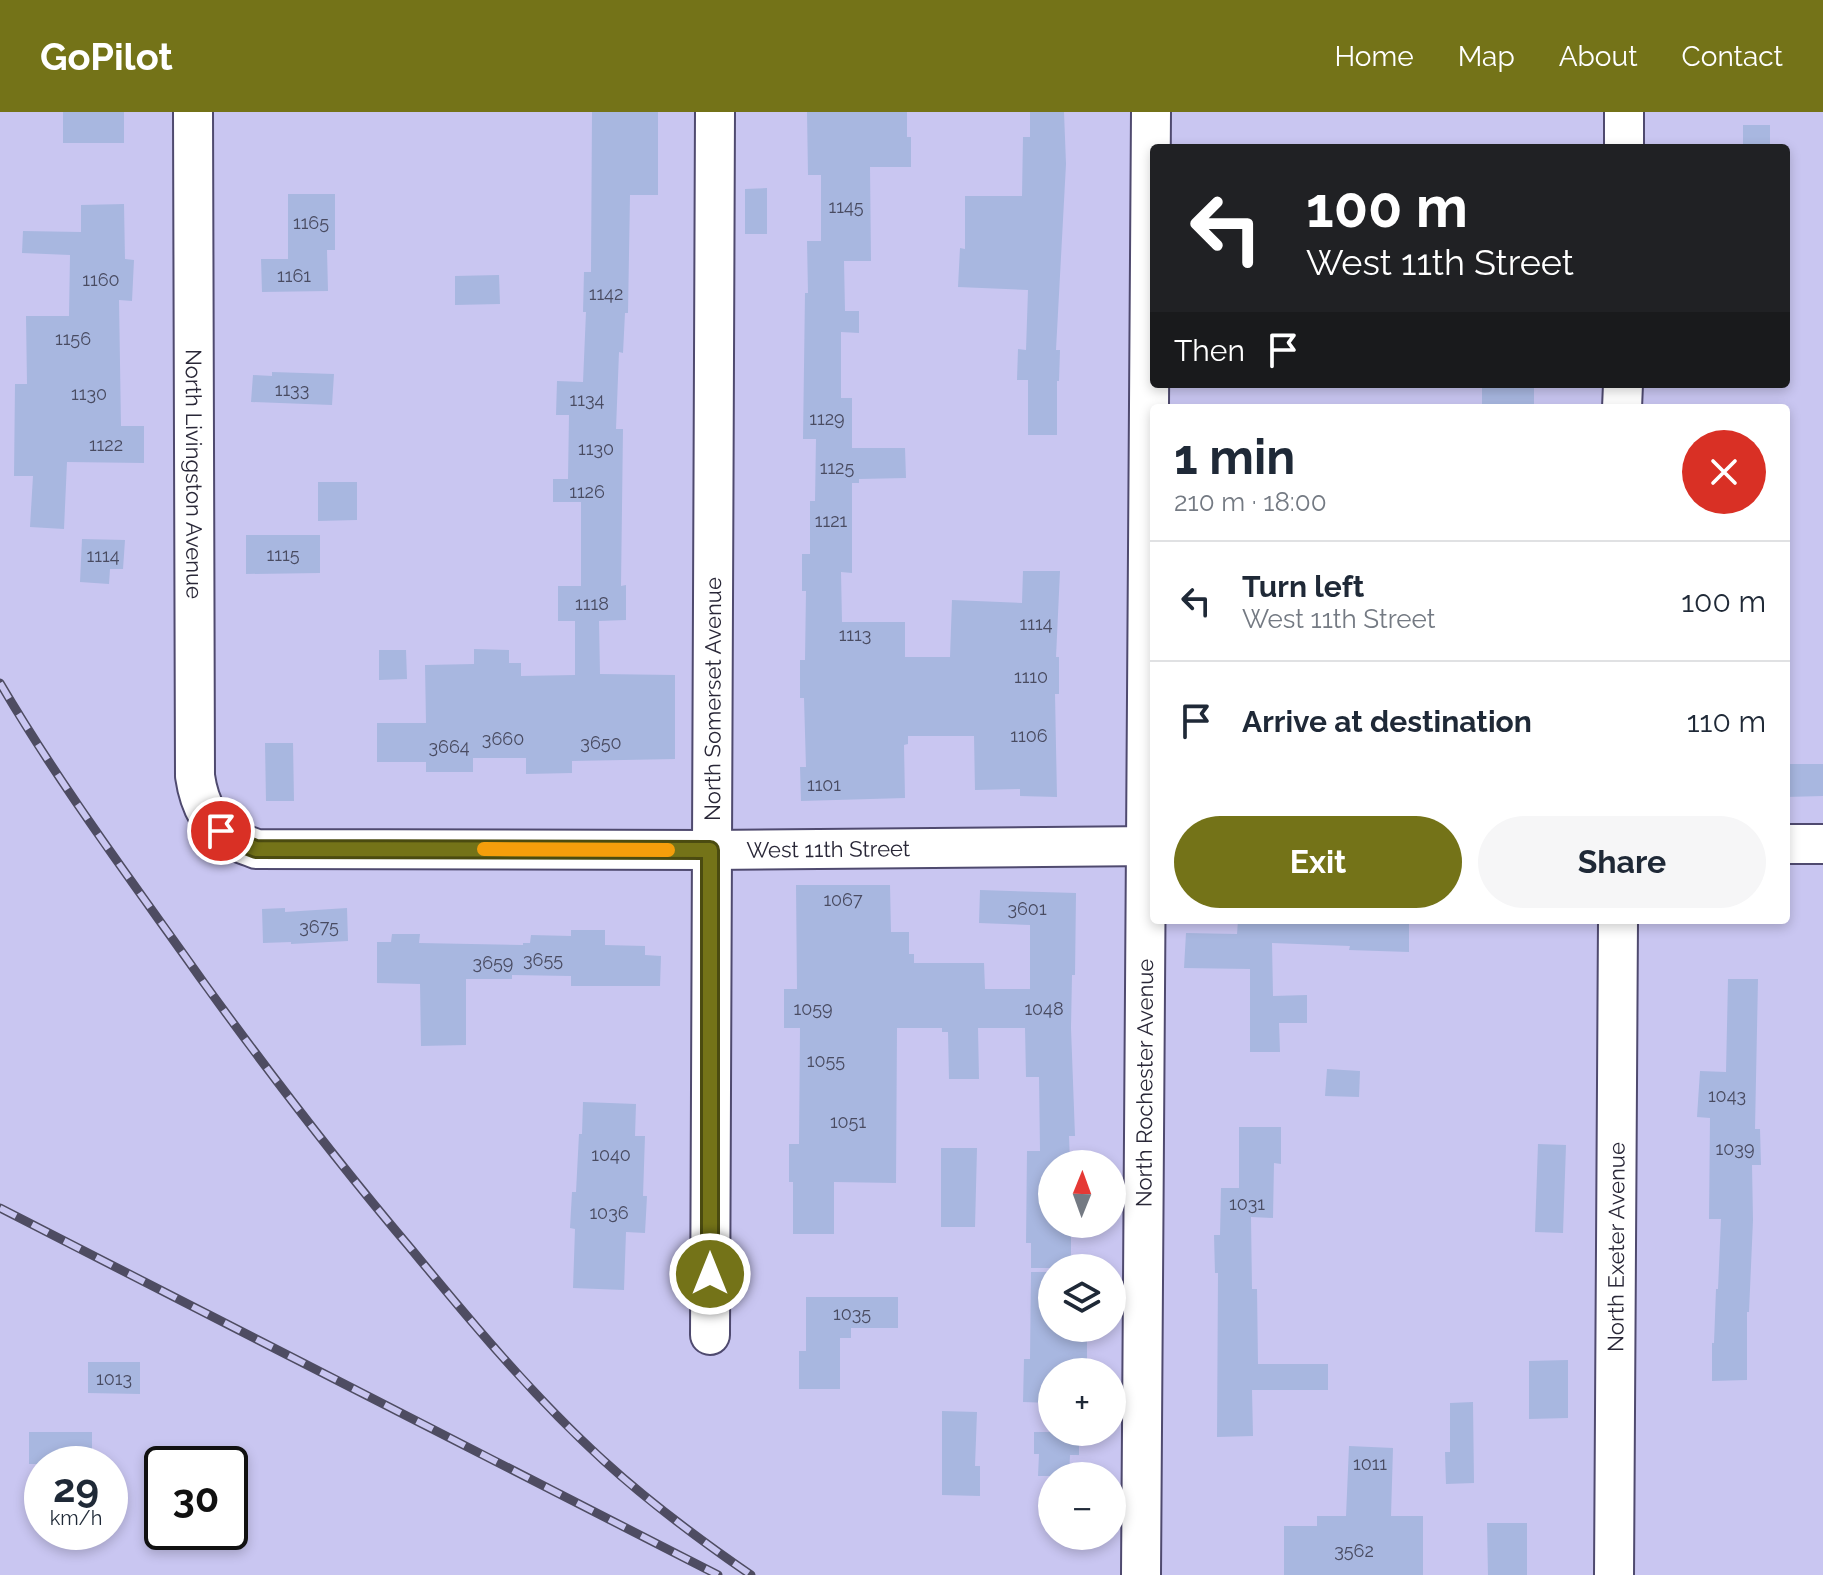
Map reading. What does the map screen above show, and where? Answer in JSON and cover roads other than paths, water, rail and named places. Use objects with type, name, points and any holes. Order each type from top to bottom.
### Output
[{"type":"street","name":"North Livingston Avenue","points":[[193,112],[195,776],[202,806],[221,831]]},
{"type":"street","name":"North Somerset Avenue","points":[[710,1335],[715,112]]},
{"type":"street","name":"North Rochester Avenue","points":[[1151,112],[1151,144]]},
{"type":"street","points":[[1624,112],[1624,144]]},
{"type":"street","name":"West 11th Street","points":[[221,831],[256,849],[710,850],[1150,846]]},
{"type":"street","points":[[1790,844],[1823,844]]},
{"type":"street","name":"North Rochester Avenue","points":[[1141,1575],[1150,846]]},
{"type":"street","name":"North Exeter Avenue","points":[[1614,1575],[1618,924]]},
{"type":"railway","points":[[0,683],[73,798],[229,1017],[332,1152],[457,1305],[528,1385],[603,1460],[675,1520],[751,1575]]},
{"type":"railway","points":[[0,1208],[718,1575]]}]
